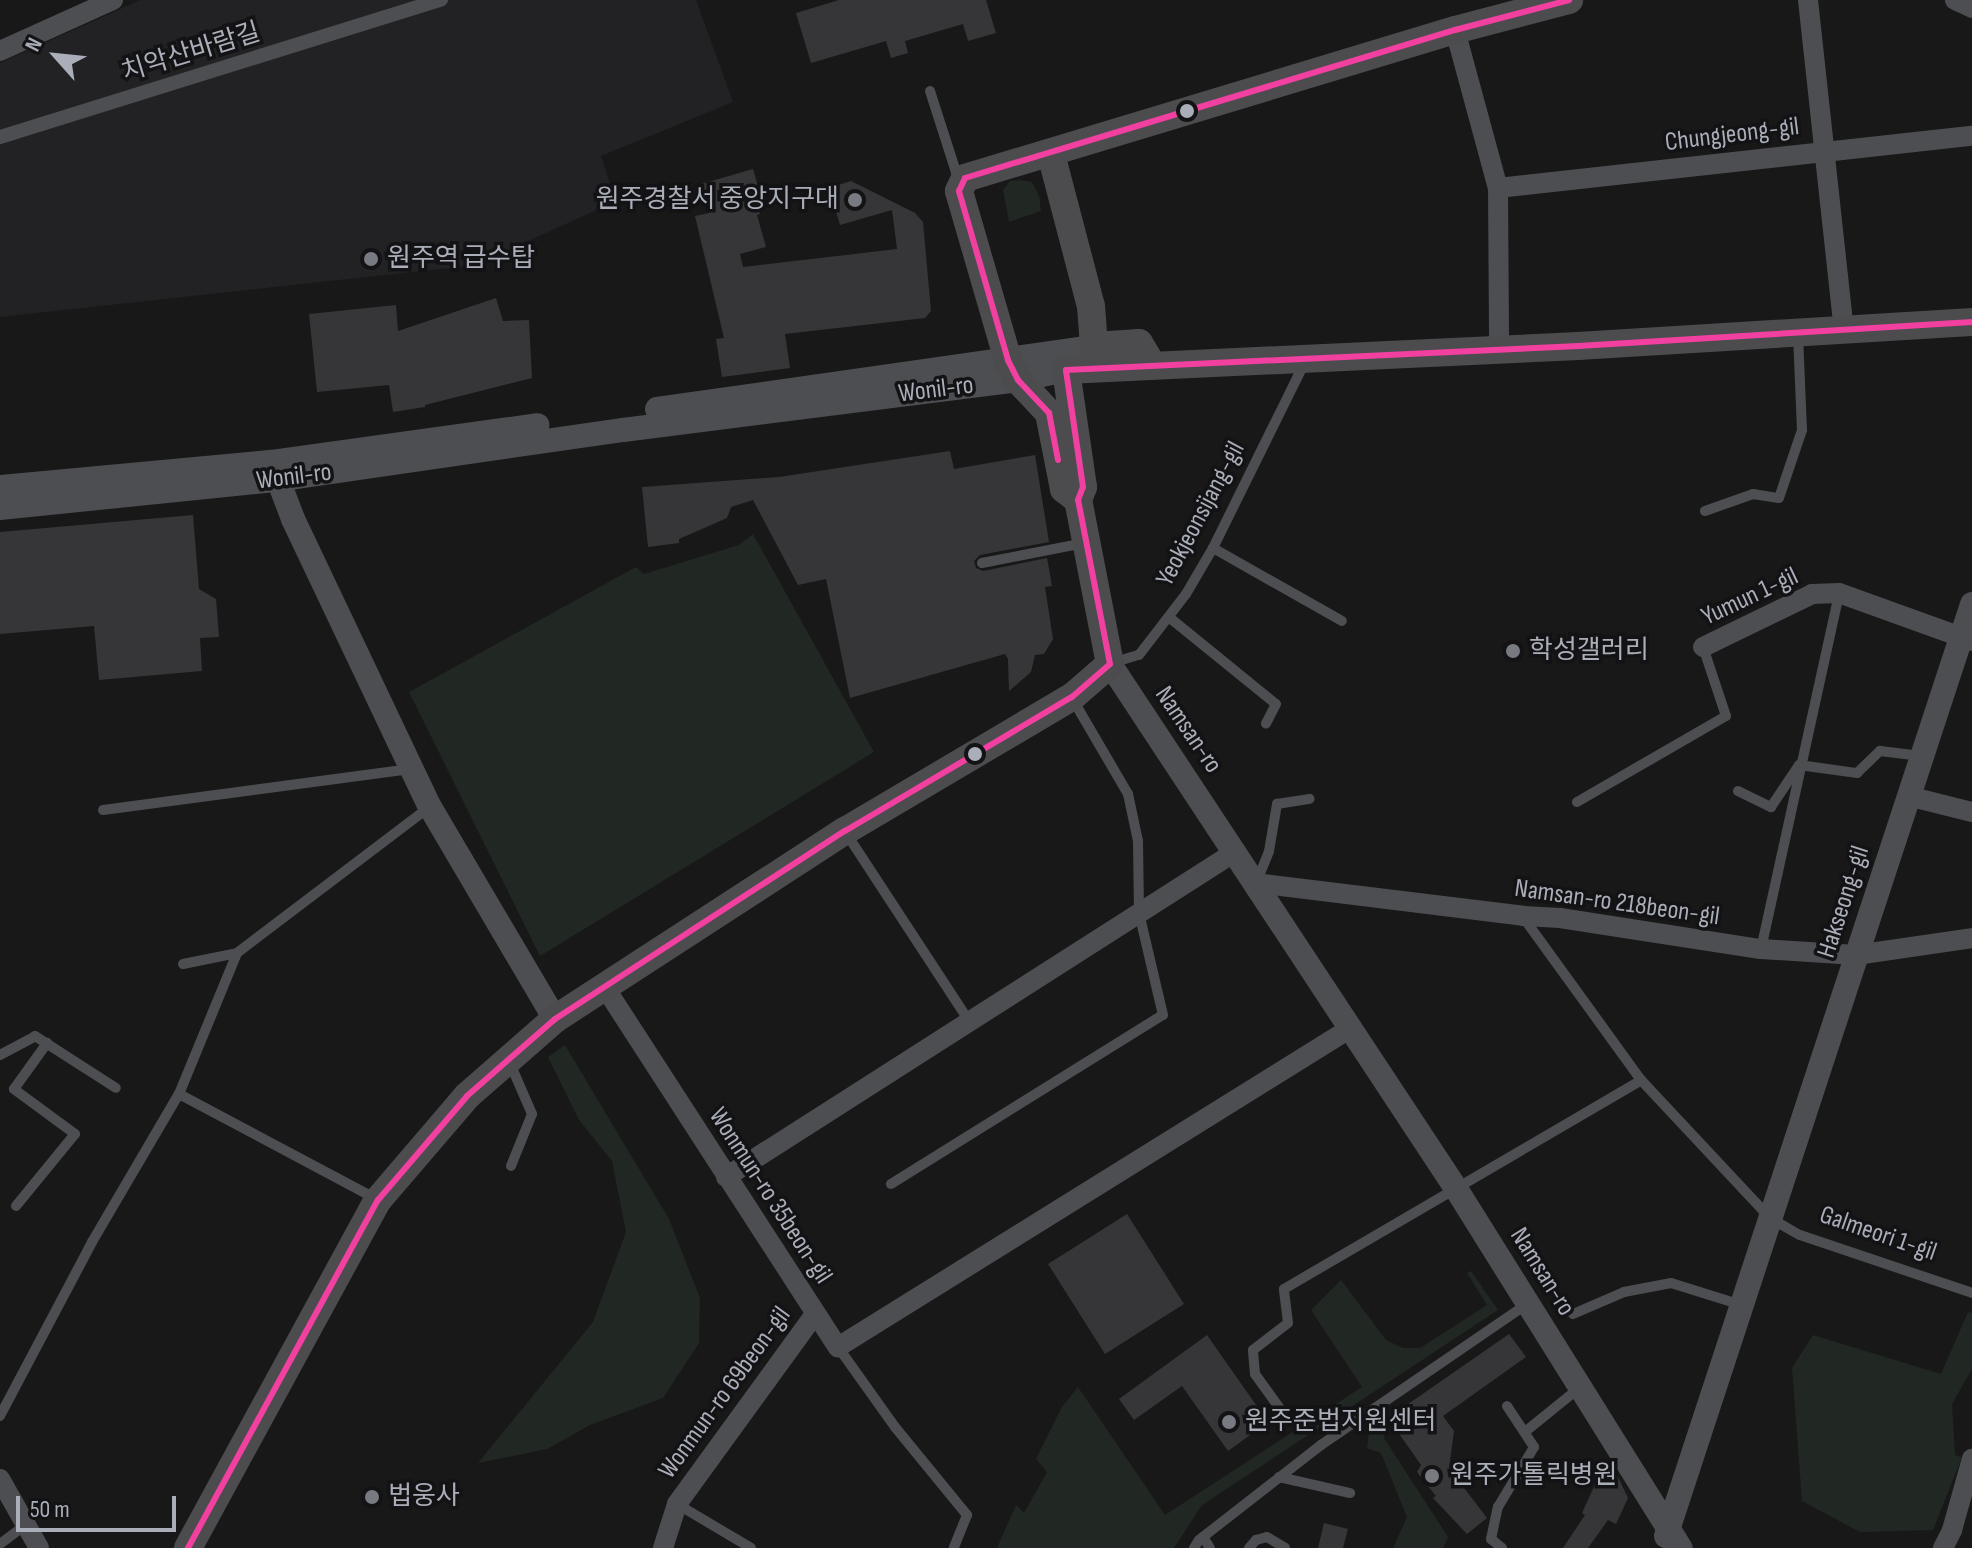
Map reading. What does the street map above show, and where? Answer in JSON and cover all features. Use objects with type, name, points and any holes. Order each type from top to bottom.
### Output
[{"type":"main road","points":[[1078,500],[1064,489],[1049,413],[1013,370],[960,184],[965,178],[1455,30],[1562,1]]},
{"type":"main road","points":[[1051,154],[1091,306],[1094,346],[1139,343],[1152,365]]},
{"type":"main road","name":"Wonil-ro","points":[[1066,370],[1306,360],[1972,322]]},
{"type":"main road","points":[[188,1548],[378,1200],[467,1096],[555,1019],[606,989],[845,831],[1072,697],[1110,664],[1078,500],[1083,487],[1066,370]]},
{"type":"street","points":[[0,51],[113,0]]},
{"type":"street","name":"치악산바람길","points":[[0,137],[441,0]]},
{"type":"street","points":[[1808,0],[1827,150],[1844,331]]},
{"type":"street","points":[[1955,0],[1972,8]]},
{"type":"street","points":[[1455,30],[1498,188],[1499,349]]},
{"type":"street","name":"Chungjeong-gil","points":[[1498,188],[1972,136]]},
{"type":"street","points":[[1013,370],[1094,346]]},
{"type":"street","points":[[1066,370],[1094,346]]},
{"type":"street","name":"Wonil-ro","points":[[0,487],[274,471],[623,430],[1013,370]]},
{"type":"street","name":"Wonil-ro","points":[[0,508],[274,471],[943,371],[1066,370]]},
{"type":"street","points":[[274,471],[430,807],[555,1019]]},
{"type":"street","name":"Yumun 1-gil","points":[[1703,647],[1812,594],[1839,593],[1966,640]]},
{"type":"street","name":"Hakseong-gil","points":[[1671,1541],[1741,1305],[1921,756],[1966,640],[1972,604]]},
{"type":"street","name":"Namsan-ro","points":[[1110,664],[1455,1187],[1581,1387],[1671,1541]]},
{"type":"street","points":[[1908,796],[1972,812]]},
{"type":"street","points":[[726,1177],[1235,852]]},
{"type":"street","name":"Namsan-ro 218beon-gil","points":[[1256,883],[1560,918],[1761,949],[1856,955],[1972,938]]},
{"type":"street","name":"Wonmun-ro 35beon-gil","points":[[606,989],[838,1347]]},
{"type":"street","points":[[838,1347],[1349,1029]]},
{"type":"street","name":"Wonmun-ro 69beon-gil","points":[[663,1548],[677,1504],[815,1314]]},
{"type":"street","points":[[1943,1548],[1972,1459]]},
{"type":"street","points":[[0,1479],[39,1548]]},
{"type":"lane","points":[[930,91],[960,184]]},
{"type":"lane","points":[[1705,511],[1753,494],[1779,498],[1802,430],[1798,332]]},
{"type":"lane","name":"Yeokjeonsijang-gil","points":[[1110,664],[1139,655],[1170,618],[1213,548],[1306,360]]},
{"type":"lane","points":[[982,563],[1085,543]]},
{"type":"lane","points":[[1213,548],[1342,621]]},
{"type":"lane","points":[[1761,949],[1839,593]]},
{"type":"lane","points":[[1170,618],[1276,704],[1266,724]]},
{"type":"lane","name":"Yumun 1-gil","points":[[1577,802],[1726,716],[1703,647]]},
{"type":"lane","points":[[891,1184],[1163,1015],[1139,913],[1138,841],[1128,794],[1072,697]]},
{"type":"lane","points":[[1799,765],[1857,773],[1880,751],[1921,756]]},
{"type":"lane","points":[[1738,791],[1771,807],[1799,765]]},
{"type":"lane","points":[[103,810],[414,768]]},
{"type":"lane","points":[[1256,883],[1269,851],[1277,804],[1310,799]]},
{"type":"lane","points":[[183,964],[237,953],[430,807]]},
{"type":"lane","points":[[845,831],[969,1021]]},
{"type":"lane","points":[[1523,916],[1641,1080],[1770,1218]]},
{"type":"lane","points":[[0,1416],[92,1242],[179,1094],[237,953]]},
{"type":"lane","points":[[0,1055],[35,1036],[116,1088]]},
{"type":"lane","points":[[16,1206],[75,1134],[14,1089],[47,1043]]},
{"type":"lane","points":[[508,1060],[532,1114],[511,1166]]},
{"type":"lane","points":[[1286,1417],[1255,1374],[1253,1350],[1288,1323],[1284,1289],[1641,1080]]},
{"type":"lane","points":[[179,1094],[378,1200]]},
{"type":"lane","name":"Galmeori 1-gil","points":[[1770,1218],[1800,1235],[1972,1293]]},
{"type":"lane","points":[[1573,1314],[1624,1292],[1671,1283],[1741,1305]]},
{"type":"lane","points":[[1194,1548],[1203,1537],[1321,1445],[1529,1303]]},
{"type":"lane","name":"Wonmun-ro 35beon-gil","points":[[838,1347],[895,1427],[967,1515],[954,1548]]},
{"type":"lane","points":[[1525,1432],[1581,1387]]},
{"type":"lane","points":[[1502,1548],[1491,1539],[1498,1507],[1534,1447],[1507,1406]]},
{"type":"lane","points":[[1279,1477],[1350,1493]]},
{"type":"lane","name":"Wonmun-ro 69beon-gil","points":[[677,1504],[751,1548]]},
{"type":"lane","points":[[0,1544],[24,1526]]},
{"type":"lane","points":[[1203,1537],[1210,1548]]},
{"type":"lane","points":[[1249,1548],[1256,1540],[1267,1537],[1285,1548]]},
{"type":"shaded area","points":[[140,0],[696,0],[733,102],[601,156],[616,201],[476,265],[0,317],[0,63]]},
{"type":"shaded area","points":[[1010,181],[1032,182],[1039,196],[1041,211],[1009,222],[1003,190]]},
{"type":"shaded area","points":[[753,534],[874,752],[540,956],[409,692],[636,567],[644,574],[739,545]]},
{"type":"shaded area","points":[[565,1045],[669,1219],[700,1298],[699,1343],[663,1398],[590,1425],[547,1449],[478,1463],[593,1322],[626,1232],[612,1161],[579,1120],[548,1057]]},
{"type":"shaded area","points":[[1471,1271],[1498,1310],[1202,1505],[1174,1548],[997,1548],[1016,1505],[1024,1513],[1047,1472],[1036,1459],[1062,1407],[1078,1387],[1165,1515],[1362,1387],[1311,1310],[1341,1280],[1386,1340],[1403,1348],[1420,1348],[1487,1305],[1467,1273]]},
{"type":"shaded area","points":[[1968,1312],[1972,1313],[1972,1369],[1952,1404],[1955,1455],[1962,1457],[1933,1530],[1860,1532],[1802,1501],[1792,1368],[1813,1335],[1941,1374]]},
{"type":"shaded area","points":[[1377,1416],[1386,1416],[1384,1438],[1448,1537],[1443,1548],[1393,1548],[1407,1517],[1381,1453],[1367,1448],[1370,1425]]},
{"type":"building","points":[[839,0],[986,0],[996,33],[968,41],[963,24],[905,41],[908,53],[891,58],[886,41],[811,63],[796,13]]},
{"type":"building","points":[[753,169],[760,193],[755,195],[760,214],[757,215],[766,247],[740,254],[743,267],[897,249],[892,210],[840,225],[829,188],[851,181],[915,213],[923,222],[931,311],[925,318],[785,334],[790,368],[722,377],[716,339],[724,338],[695,216],[709,213],[701,184]]},
{"type":"building","points":[[496,298],[503,321],[529,320],[532,378],[425,407],[393,412],[389,385],[317,392],[309,314],[396,305],[398,331]]},
{"type":"building","points":[[950,451],[954,469],[1035,455],[1049,542],[980,555],[974,561],[976,568],[983,571],[1047,558],[1052,586],[1045,587],[1053,639],[1044,654],[1035,655],[1031,672],[1009,691],[1008,659],[1005,654],[850,698],[826,579],[798,585],[753,500],[731,507],[727,518],[679,539],[679,543],[648,547],[642,487],[779,477]]},
{"type":"building","points":[[193,515],[199,589],[216,599],[219,637],[200,638],[202,671],[99,680],[94,626],[0,634],[0,532]]},
{"type":"building","points":[[1127,1214],[1184,1304],[1105,1354],[1048,1264]]},
{"type":"building","points":[[1509,1334],[1526,1357],[1443,1416],[1454,1431],[1449,1468],[1487,1518],[1467,1534],[1433,1498],[1436,1496],[1417,1472],[1421,1465],[1388,1418]]},
{"type":"building","points":[[1207,1335],[1268,1422],[1228,1451],[1182,1386],[1134,1420],[1119,1399]]},
{"type":"building","points":[[1602,1469],[1618,1477],[1628,1498],[1616,1524],[1608,1520],[1588,1548],[1563,1548],[1585,1515],[1582,1513]]},
{"type":"building","points":[[1324,1523],[1348,1529],[1343,1548],[1318,1548]]},
{"type":"transit line","points":[[1058,460],[1049,413],[1018,380],[1008,360],[959,191],[965,178],[1455,30],[1569,0]]},
{"type":"transit line","points":[[188,1548],[378,1200],[467,1096],[555,1019],[845,831],[1072,697],[1110,664],[1078,500],[1083,487],[1066,370],[1578,346],[1972,322]]},
{"type":"place","name":"원주경찰서 중앙지구대","points":[[855,200]]},
{"type":"place","name":"원주역 급수탑","points":[[371,259]]},
{"type":"place","name":"학성갤러리","points":[[1513,651]]},
{"type":"place","name":"원주준법지원센터","points":[[1229,1422]]},
{"type":"place","name":"원주가톨릭병원","points":[[1432,1476]]},
{"type":"place","name":"법웅사","points":[[372,1497]]}]
